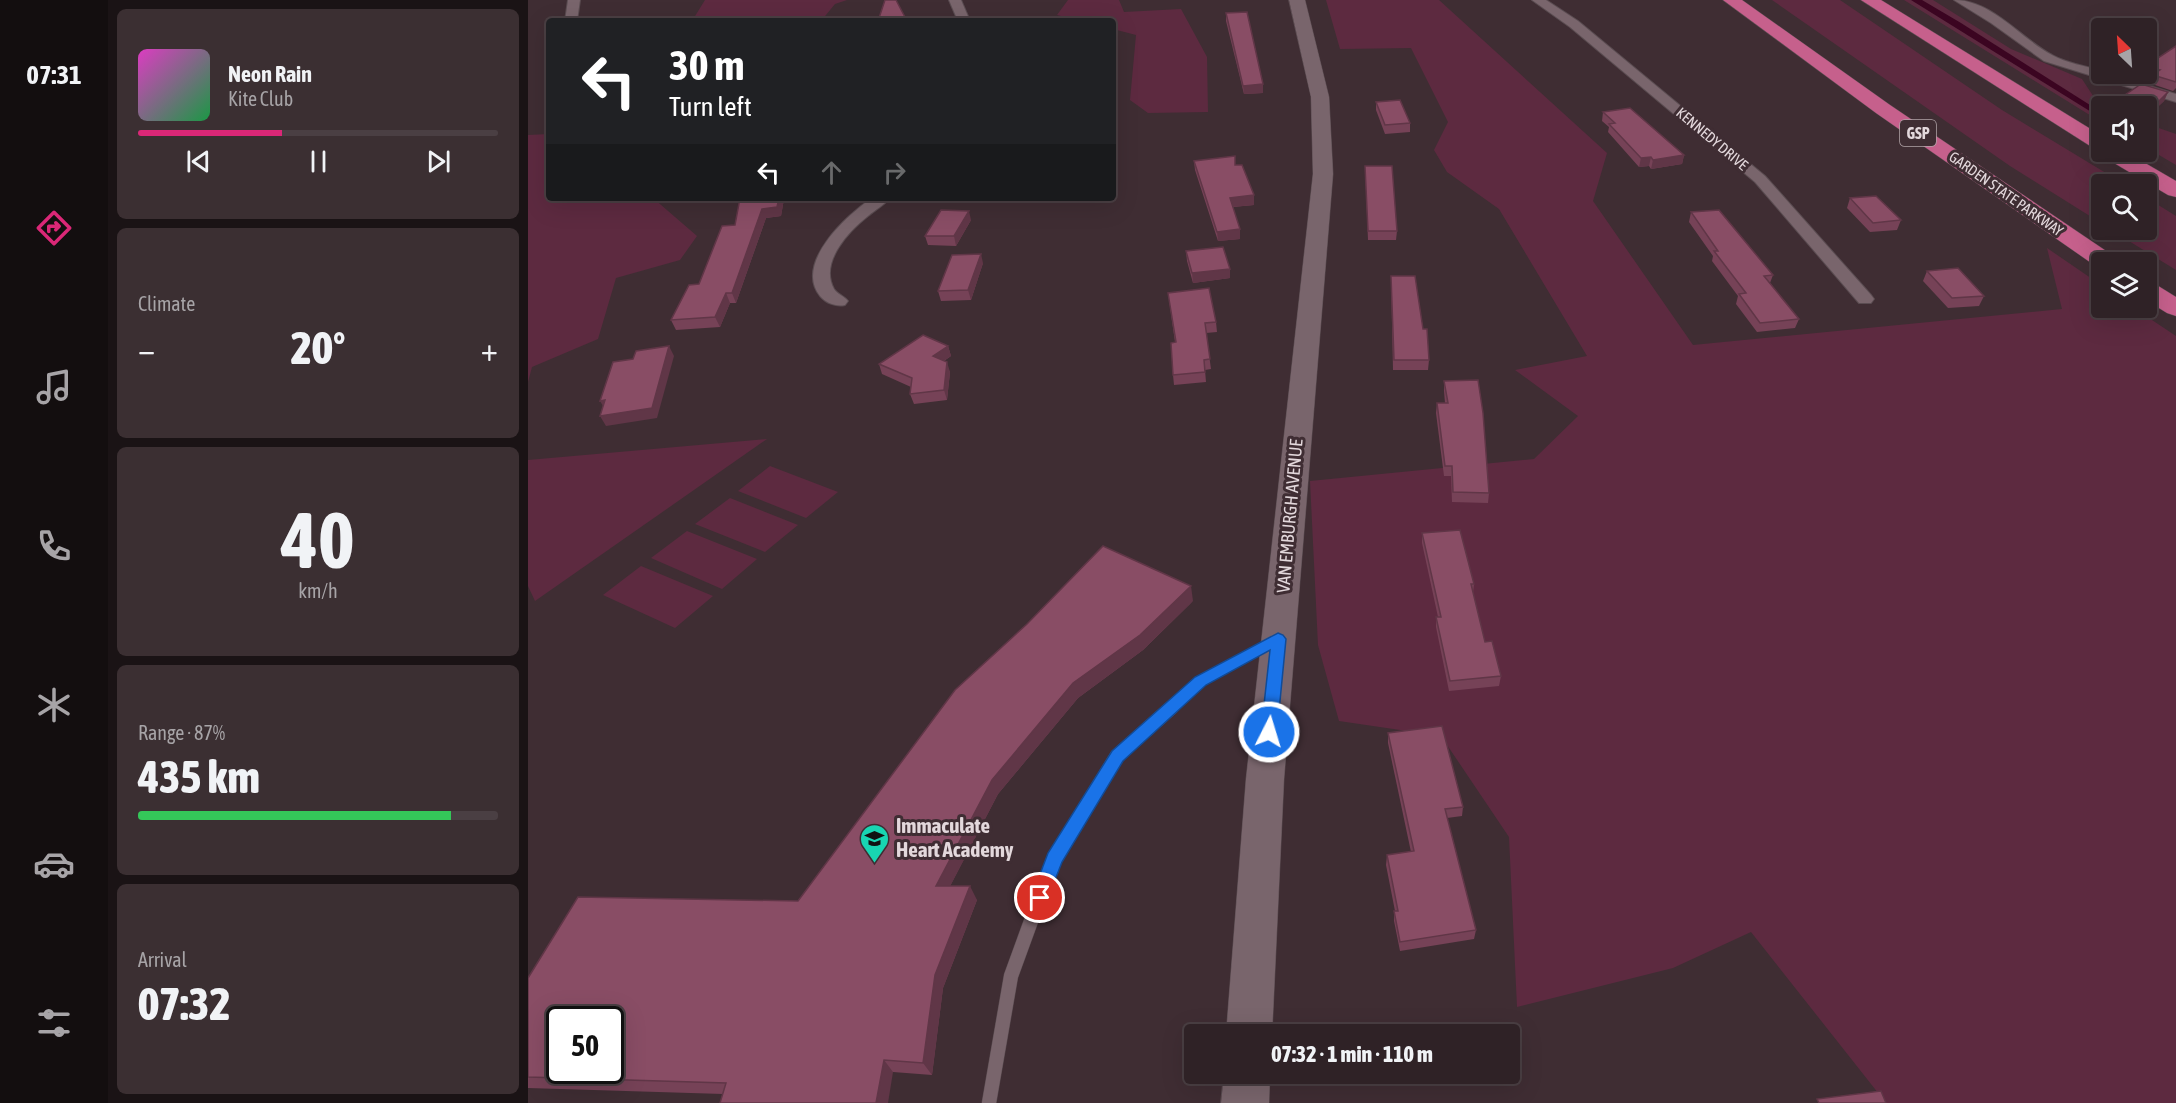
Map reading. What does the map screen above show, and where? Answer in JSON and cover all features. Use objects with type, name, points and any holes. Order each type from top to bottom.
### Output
[{"type":"highway","name":"GARDEN STATE PARKWAY","points":[[1731,0],[1883,109],[2091,252]]},
{"type":"highway","points":[[1869,0],[2091,138]]},
{"type":"highway","points":[[2129,162],[2176,190]]},
{"type":"highway","points":[[2157,296],[2176,308]]},
{"type":"main road","name":"VAN EMBURGH AVENUE","points":[[1250,1024],[1265,779],[1323,174],[1320,97],[1298,0]]},
{"type":"main road","points":[[1245,1103],[1246,1084]]},
{"type":"street","points":[[571,18],[574,0]]},
{"type":"street","points":[[955,0],[963,18]]},
{"type":"street","name":"KENNEDY DRIVE","points":[[1538,0],[1574,24],[1760,179],[1865,299]]},
{"type":"street","points":[[1960,0],[1995,20],[2048,58],[2176,98]]},
{"type":"street","points":[[839,301],[828,293],[822,274],[829,249],[855,218],[878,201]]},
{"type":"lane","points":[[990,1103],[1011,976],[1054,858],[1117,756],[1200,681],[1278,639]]},
{"type":"shaded area","points":[[705,0],[847,0],[835,4],[823,18],[694,18]]},
{"type":"shaded area","points":[[1068,0],[1119,0],[1124,12],[1181,9],[1207,57],[1208,112],[1148,113],[1130,100],[1136,35],[1116,30],[1116,18],[1068,18],[1057,15]]},
{"type":"shaded area","points":[[1326,0],[1439,0],[1607,153],[1593,201],[1693,345],[2062,309],[2047,248],[2091,278],[2091,318],[2149,318],[2176,336],[2176,1103],[1886,1103],[1751,932],[1673,968],[1517,1007],[1509,837],[1441,736],[1339,721],[1318,645],[1310,481],[1534,459],[1578,416],[1515,370],[1587,356],[1499,209],[1447,172],[1434,150],[1448,122],[1411,48],[1340,49]]},
{"type":"shaded area","points":[[1772,0],[1840,0],[2002,110],[2108,174],[2091,174],[2091,217],[2010,166]]},
{"type":"shaded area","points":[[1904,0],[1933,0],[2011,49],[2082,79],[2093,96],[2091,96],[2091,116]]},
{"type":"shaded area","points":[[1911,0],[1922,0],[1961,23],[2091,106],[2091,112]]},
{"type":"shaded area","points":[[2157,127],[2176,134],[2176,165],[2157,154]]},
{"type":"shaded area","points":[[546,134],[546,201],[656,201],[697,236],[680,260],[616,278],[598,339],[532,367],[528,382],[528,135]]},
{"type":"shaded area","points":[[2157,204],[2176,216],[2176,270],[2157,258],[2157,252],[2147,252],[2127,240],[2157,240]]},
{"type":"shaded area","points":[[767,439],[535,601],[528,586],[528,460]]},
{"type":"shaded area","points":[[770,466],[838,492],[806,518],[738,491]]},
{"type":"shaded area","points":[[730,498],[798,525],[765,552],[695,524]]},
{"type":"shaded area","points":[[687,531],[757,559],[722,589],[651,558]]},
{"type":"shaded area","points":[[641,566],[713,596],[675,628],[603,595]]},
{"type":"building","points":[[885,0],[896,0],[905,18],[879,18]]},
{"type":"building","points":[[1247,12],[1263,84],[1243,86],[1226,13]]},
{"type":"building","points":[[2176,46],[2176,82],[2157,76],[2160,70],[2157,69],[2157,59]]},
{"type":"building","points":[[2141,84],[2168,92],[2157,103],[2157,96],[2123,96]]},
{"type":"building","points":[[1400,100],[1410,123],[1385,125],[1376,102]]},
{"type":"building","points":[[1630,108],[1684,155],[1653,160],[1651,157],[1641,158],[1609,124],[1615,123],[1603,112]]},
{"type":"building","points":[[1235,156],[1235,165],[1242,165],[1254,195],[1230,198],[1240,229],[1217,232],[1194,161]]},
{"type":"building","points":[[1365,166],[1392,166],[1397,231],[1368,231]]},
{"type":"building","points":[[1876,196],[1901,220],[1873,223],[1850,198]]},
{"type":"building","points":[[739,201],[778,201],[777,207],[762,209],[732,293],[726,293],[715,317],[671,320],[689,285],[699,284],[722,226],[735,225]]},
{"type":"building","points":[[941,210],[969,211],[954,236],[925,236]]},
{"type":"building","points":[[1719,210],[1773,275],[1764,276],[1799,319],[1760,323],[1739,294],[1746,293],[1714,251],[1718,251],[1691,212]]},
{"type":"building","points":[[1223,247],[1230,269],[1192,273],[1186,251]]},
{"type":"building","points":[[981,254],[968,290],[938,291],[952,255]]},
{"type":"building","points":[[1958,268],[1984,296],[1952,298],[1927,271]]},
{"type":"building","points":[[1391,276],[1415,276],[1423,329],[1427,329],[1429,360],[1394,360]]},
{"type":"building","points":[[1209,288],[1216,322],[1205,323],[1210,359],[1204,360],[1205,372],[1173,375],[1171,343],[1176,342],[1168,293]]},
{"type":"building","points":[[923,335],[948,346],[933,356],[947,362],[944,390],[910,394],[912,378],[879,364]]},
{"type":"building","points":[[669,346],[652,408],[600,416],[605,400],[600,401],[613,362],[633,359],[636,351]]},
{"type":"building","points":[[1478,380],[1489,493],[1453,492],[1452,466],[1445,466],[1437,403],[1448,403],[1444,381]]},
{"type":"building","points":[[1460,530],[1474,584],[1471,584],[1485,642],[1492,641],[1501,676],[1450,681],[1436,617],[1441,617],[1422,533]]},
{"type":"building","points":[[1103,546],[1191,586],[1140,635],[1073,683],[992,780],[936,886],[970,886],[935,975],[923,1063],[884,1060],[876,1103],[720,1103],[726,1083],[624,1080],[624,1006],[546,1006],[546,1078],[528,1077],[528,978],[578,897],[798,901],[955,690],[1027,624]]},
{"type":"building","points":[[1442,726],[1463,807],[1445,809],[1476,930],[1400,942],[1394,911],[1398,911],[1387,855],[1414,851],[1388,733]]},
{"type":"building","points":[[1881,1091],[1886,1103],[1819,1103],[1817,1099]]},
{"type":"place","name":"Immaculate Heart Academy","points":[[875,864]]},
{"type":"route","points":[[1040,898],[1054,858],[1117,756],[1200,681],[1278,639],[1269,732]]}]
